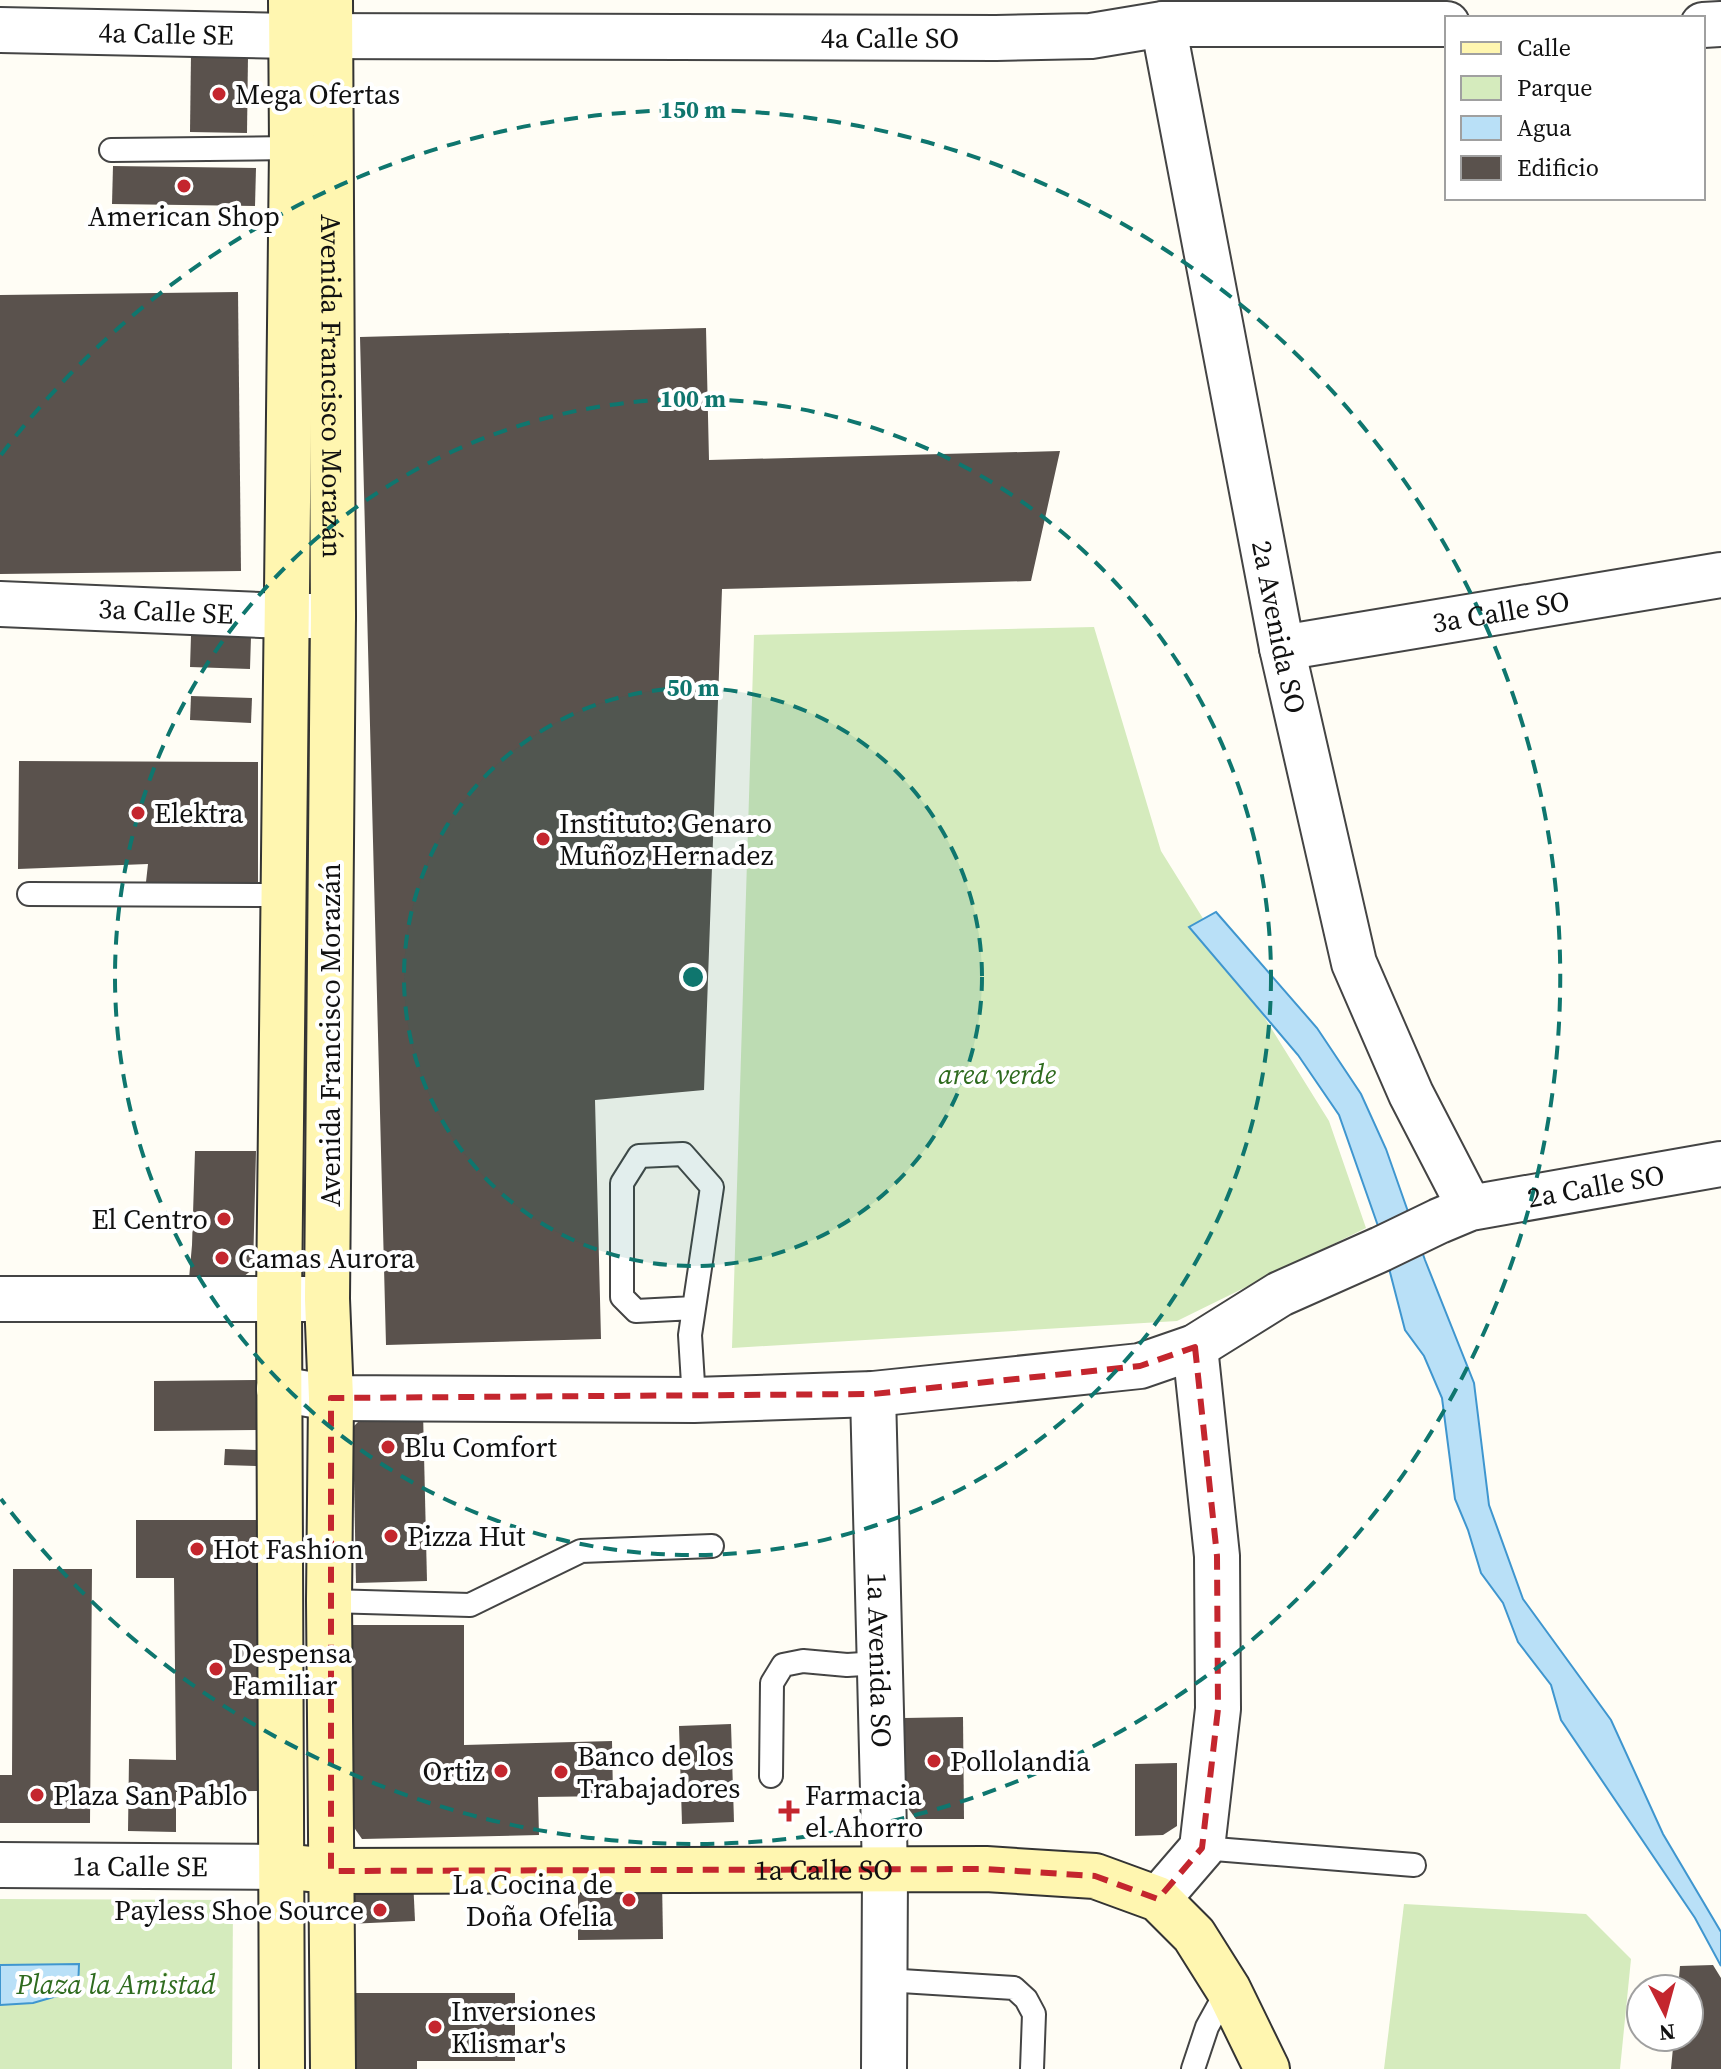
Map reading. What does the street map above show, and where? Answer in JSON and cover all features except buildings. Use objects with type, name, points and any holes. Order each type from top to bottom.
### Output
[{"type":"main road","name":"Avenida Francisco Morazán","points":[[282,2069],[279,1299],[292,148],[311,18]]},
{"type":"main road","name":"Avenida Francisco Morazán","points":[[311,18],[333,616],[327,1299],[331,1398],[329,1601],[333,2069]]},
{"type":"main road","name":"1a Calle SO","points":[[281,1867],[331,1871],[986,1869],[1095,1876],[1158,1899],[1194,1935],[1228,1989],[1267,2069]]},
{"type":"street","name":"4a Calle SE","points":[[0,30],[311,18]]},
{"type":"street","name":"4a Calle SO","points":[[311,18],[996,38],[1091,36],[1163,24],[1445,24]]},
{"type":"street","name":"2a Avenida SO","points":[[1163,24],[1282,648],[1354,963],[1411,1094],[1455,1214]]},
{"type":"street","name":"3a Calle SO","points":[[1282,648],[1721,575]]},
{"type":"street","name":"3a Calle SE","points":[[0,604],[333,616]]},
{"type":"street","name":"2a Calle SO","points":[[279,1389],[331,1398],[694,1400],[873,1394],[1140,1366],[1195,1347],[1280,1294],[1455,1214],[1721,1164]]},
{"type":"street","points":[[0,1299],[327,1299]]},
{"type":"street","points":[[1158,1899],[1202,1848],[1218,1709],[1217,1556],[1195,1347]]},
{"type":"street","name":"1a Avenida SO","points":[[873,1394],[885,1871],[884,2069]]},
{"type":"street","name":"1a Calle SE","points":[[0,1865],[281,1867]]},
{"type":"lane","points":[[111,150],[292,148]]},
{"type":"lane","points":[[29,894],[283,895]]},
{"type":"lane","points":[[694,1308],[636,1311],[622,1297],[622,1183],[639,1156],[683,1154],[712,1187],[690,1335],[694,1400]]},
{"type":"lane","points":[[329,1601],[470,1605],[581,1551],[712,1546]]},
{"type":"lane","points":[[771,1776],[772,1683],[783,1665],[803,1661],[847,1665],[880,1663]]},
{"type":"lane","points":[[1202,1848],[1414,1865]]},
{"type":"lane","points":[[885,1980],[1014,1988],[1026,1999],[1034,2014],[1032,2069]]},
{"type":"lane","points":[[1193,2069],[1207,2027],[1228,1989]]},
{"type":"highlighted area","points":[[1195,1347],[1217,1556],[1218,1709],[1202,1848],[1158,1899],[1095,1876],[986,1869],[331,1871],[331,1398],[873,1394],[1140,1366]]},
{"type":"green space","name":"area verde","points":[[1094,627],[1161,851],[1329,1121],[1366,1228],[1177,1321],[732,1348],[754,635]]},
{"type":"green space","name":"Plaza la Amistad","points":[[0,1899],[233,1900],[232,2069],[0,2069]]},
{"type":"green space","points":[[1404,1904],[1586,1914],[1631,1959],[1630,1973],[1625,1973],[1620,2069],[1384,2069]]},
{"type":"water","points":[[1216,912],[1317,1028],[1361,1094],[1386,1149],[1425,1260],[1474,1383],[1489,1505],[1523,1599],[1611,1720],[1663,1834],[1721,1932],[1721,1966],[1695,1918],[1561,1720],[1551,1685],[1518,1642],[1503,1603],[1481,1573],[1455,1499],[1442,1398],[1424,1356],[1405,1330],[1378,1226],[1339,1115],[1298,1055],[1189,927]]},
{"type":"water","points":[[79,1964],[78,1990],[33,2003],[0,2005],[0,1965]]},
{"type":"place","name":"Mega Ofertas","points":[[219,94]]},
{"type":"place","name":"American Shop","points":[[184,186]]},
{"type":"place","name":"Elektra","points":[[138,813]]},
{"type":"place","name":"Instituto: Genaro Muñoz Hernadez","points":[[543,839]]},
{"type":"place","name":"El Centro","points":[[224,1219]]},
{"type":"place","name":"Camas Aurora","points":[[222,1258]]},
{"type":"place","name":"Blu Comfort","points":[[388,1447]]},
{"type":"place","name":"Pizza Hut","points":[[391,1536]]},
{"type":"place","name":"Hot Fashion","points":[[197,1549]]},
{"type":"place","name":"Despensa Familiar","points":[[216,1669]]},
{"type":"place","name":"Pollolandia","points":[[934,1761]]},
{"type":"place","name":"Ortiz","points":[[501,1771]]},
{"type":"place","name":"Banco de los Trabajadores","points":[[561,1772]]},
{"type":"place","name":"Plaza San Pablo","points":[[37,1795]]},
{"type":"place","name":"Farmacia el Ahorro","points":[[789,1811]]},
{"type":"place","name":"La Cocina de Doña Ofelia","points":[[629,1900]]},
{"type":"place","name":"Payless Shoe Source","points":[[380,1910]]},
{"type":"place","name":"Inversiones Klismar's","points":[[435,2027]]}]
